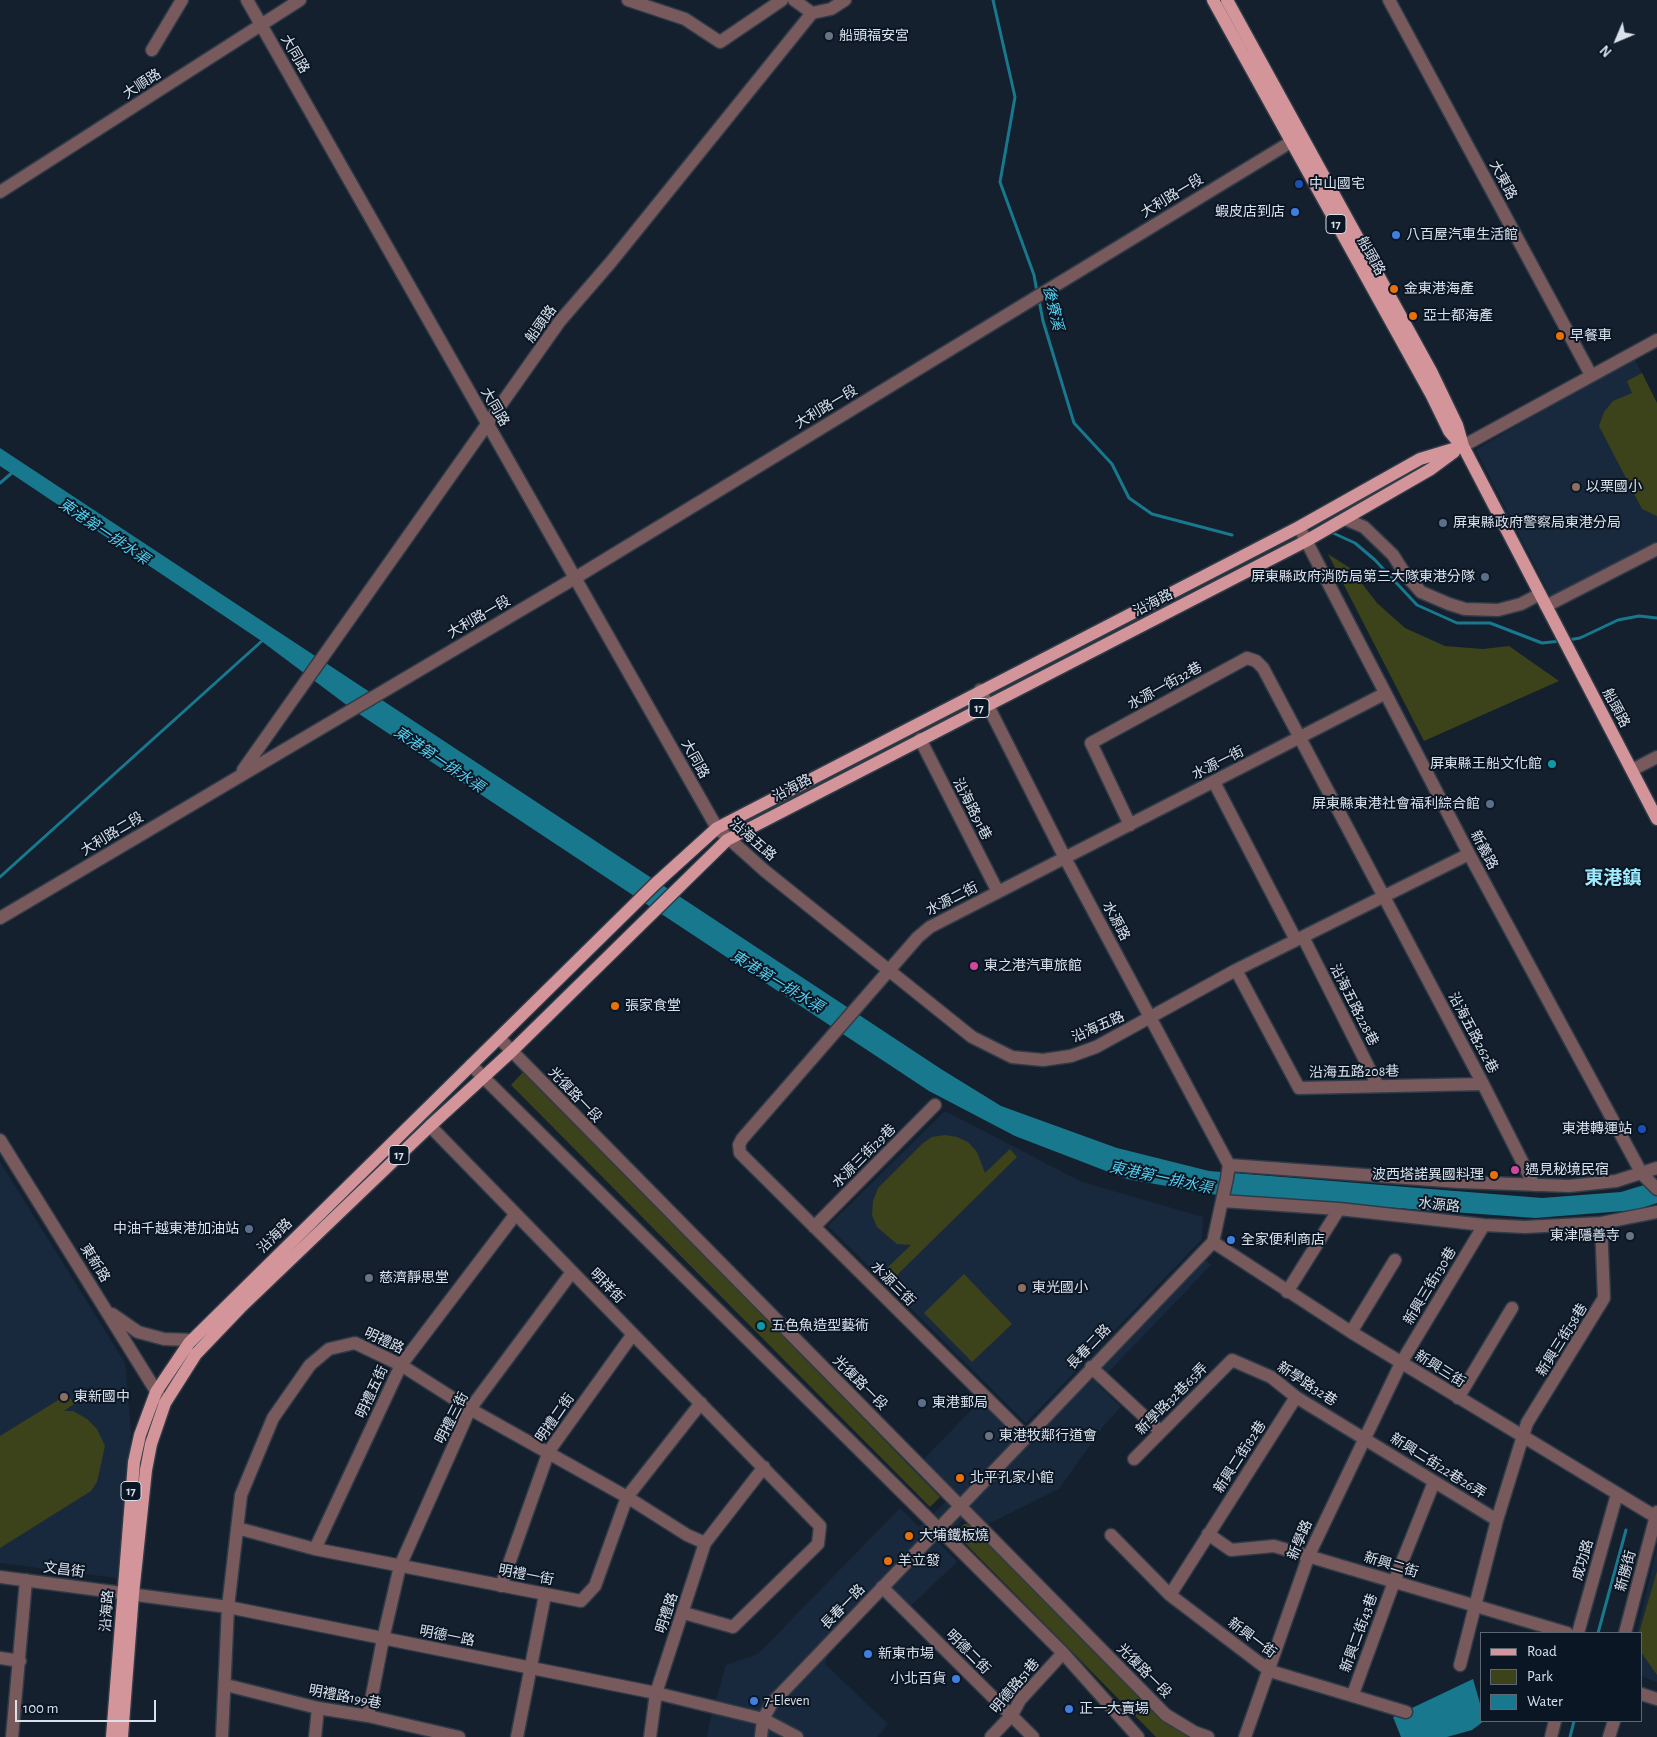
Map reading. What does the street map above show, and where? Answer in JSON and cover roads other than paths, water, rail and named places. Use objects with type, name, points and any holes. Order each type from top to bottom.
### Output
[{"type":"main road","name":"船頭路","points":[[1213,0],[1296,139]]},
{"type":"main road","name":"船頭路","points":[[1227,0],[1296,139],[1449,431],[1463,446],[1657,819]]},
{"type":"main road","name":"沿海路","points":[[128,1593],[151,1444],[165,1403],[196,1354],[430,1126],[512,1051],[646,918],[728,840],[986,704],[1306,541],[1431,470],[1463,446]]},
{"type":"main road","name":"17","points":[[1298,527],[1420,460],[1463,446]]},
{"type":"main road","name":"沿海路","points":[[122,1680],[134,1462],[140,1435],[156,1392],[192,1340],[471,1064],[654,885],[717,828],[980,690],[1298,527]]},
{"type":"main road","name":"17","points":[[112,1737],[122,1680]]},
{"type":"main road","name":"17","points":[[122,1680],[122,1737]]},
{"type":"street","points":[[152,50],[182,0]]},
{"type":"street","name":"大同路","points":[[247,0],[717,828]]},
{"type":"street","name":"大順路","points":[[0,192],[300,0]]},
{"type":"street","points":[[628,0],[685,19],[708,32],[720,42],[782,0]]},
{"type":"street","points":[[794,0],[812,13],[831,9],[845,0]]},
{"type":"street","name":"大東路","points":[[1390,0],[1590,375]]},
{"type":"street","name":"船頭路","points":[[239,775],[560,320],[611,262],[812,13]]},
{"type":"street","name":"大利路一段","points":[[239,775],[575,578],[1296,139]]},
{"type":"street","points":[[1463,446],[1657,340]]},
{"type":"street","points":[[1345,519],[1364,527],[1393,555],[1405,574],[1422,592],[1449,604],[1465,609],[1498,610],[1521,604],[1540,594]]},
{"type":"street","name":"新義路","points":[[1298,527],[1469,854],[1650,1182]]},
{"type":"street","points":[[1546,606],[1657,550]]},
{"type":"street","name":"水源一街32巷","points":[[1130,825],[1091,743],[1246,658],[1256,661],[1264,668],[1299,738]]},
{"type":"street","name":"水源路","points":[[980,690],[1066,858],[1229,1165],[1534,1185],[1650,1182],[1657,1168]]},
{"type":"street","name":"水源一街","points":[[1066,858],[1384,694]]},
{"type":"street","name":"沿海五路262巷","points":[[1299,738],[1483,1084],[1534,1185]]},
{"type":"street","name":"沿海路91巷","points":[[920,739],[998,892]]},
{"type":"street","points":[[1632,770],[1657,757]]},
{"type":"street","name":"大利路二段","points":[[0,918],[239,775]]},
{"type":"street","name":"沿海五路228巷","points":[[1214,782],[1378,1086]]},
{"type":"street","name":"沿海五路","points":[[717,828],[728,840],[972,1037],[1012,1057],[1043,1060],[1071,1056],[1096,1047],[1152,1018],[1236,970],[1469,854]]},
{"type":"street","name":"水源二街","points":[[740,1154],[739,1145],[742,1139],[918,937],[930,927],[1066,858]]},
{"type":"street","name":"沿海五路208巷","points":[[1236,970],[1299,1088],[1483,1084]]},
{"type":"street","name":"光復路一段","points":[[499,1038],[1166,1714],[1194,1732],[1208,1737]]},
{"type":"street","points":[[471,1064],[1063,1653],[1138,1737]]},
{"type":"street","name":"水源三街29巷","points":[[814,1227],[935,1105]]},
{"type":"street","name":"明祥街","points":[[430,1126],[820,1526],[818,1544],[733,1627],[684,1613]]},
{"type":"street","name":"東新路","points":[[0,1140],[108,1311],[156,1392],[165,1403]]},
{"type":"street","name":"水源三街","points":[[740,1154],[1025,1436]]},
{"type":"street","points":[[1212,1242],[1229,1165]]},
{"type":"street","name":"水源路","points":[[1222,1199],[1338,1209],[1484,1225],[1525,1227],[1601,1223],[1657,1212]]},
{"type":"street","points":[[1287,1292],[1338,1209]]},
{"type":"street","name":"明禮五街","points":[[315,1549],[401,1365],[515,1215]]},
{"type":"street","name":"新興三街58巷","points":[[1523,1436],[1527,1423],[1602,1305],[1604,1298],[1601,1223]]},
{"type":"street","name":"新興三街130巷","points":[[1401,1363],[1484,1225]]},
{"type":"street","name":"長春二路","points":[[960,1505],[1212,1242]]},
{"type":"street","name":"新興三街","points":[[1212,1242],[1287,1292],[1458,1398],[1617,1494],[1656,1514]]},
{"type":"street","points":[[1351,1332],[1395,1260]]},
{"type":"street","name":"明禮三街","points":[[368,1716],[382,1639],[400,1566],[470,1409],[572,1272]]},
{"type":"street","points":[[1458,1398],[1512,1308]]},
{"type":"street","points":[[108,1311],[138,1332],[164,1339],[192,1340]]},
{"type":"street","name":"明禮二街","points":[[501,1586],[549,1451],[633,1334]]},
{"type":"street","name":"明禮路","points":[[222,1737],[226,1685],[228,1607],[241,1495],[272,1418],[310,1365],[330,1349],[355,1343],[401,1365],[470,1409],[549,1451],[687,1535],[705,1543]]},
{"type":"street","name":"新學路32巷","points":[[1232,1360],[1272,1377],[1296,1397],[1364,1438]]},
{"type":"street","name":"新學路32巷65弄","points":[[1134,1459],[1232,1360]]},
{"type":"street","name":"新學路","points":[[1245,1737],[1270,1671],[1309,1555],[1401,1363]]},
{"type":"street","points":[[1091,1367],[1161,1432]]},
{"type":"street","name":"新興二街82巷","points":[[1170,1595],[1296,1397]]},
{"type":"street","name":"明禮一街","points":[[237,1528],[315,1549],[581,1601],[595,1586],[627,1497],[701,1403]]},
{"type":"street","name":"新興二街22巷26弄","points":[[1460,1665],[1497,1520],[1523,1436]]},
{"type":"street","name":"新興二街22巷26弄","points":[[1364,1438],[1497,1520]]},
{"type":"street","name":"明禮路","points":[[650,1737],[656,1693],[684,1613],[705,1543],[764,1467]]},
{"type":"street","name":"新興二街43巷","points":[[1353,1694],[1394,1582],[1434,1482]]},
{"type":"street","name":"成功路","points":[[1578,1632],[1617,1494]]},
{"type":"street","name":"長春一路","points":[[761,1737],[764,1719],[772,1703],[960,1505]]},
{"type":"street","name":"新勝街","points":[[1625,1632],[1656,1514]]},
{"type":"street","name":"新興二街","points":[[1208,1534],[1230,1550],[1274,1546],[1564,1632]]},
{"type":"street","name":"新興一街","points":[[1111,1535],[1170,1595],[1270,1671],[1353,1694],[1406,1712]]},
{"type":"street","name":"文昌街","points":[[0,1577],[128,1593]]},
{"type":"street","points":[[12,1737],[26,1580]]},
{"type":"street","name":"明德二街","points":[[882,1587],[1033,1737]]},
{"type":"street","name":"明德一路","points":[[128,1593],[228,1607],[656,1693],[764,1719],[797,1737]]},
{"type":"street","points":[[517,1737],[544,1595]]},
{"type":"street","name":"明德路51巷","points":[[991,1737],[1012,1715],[1020,1700],[1063,1653]]},
{"type":"street","points":[[0,1658],[20,1661]]},
{"type":"street","name":"明禮路199巷","points":[[226,1685],[318,1708],[368,1716],[398,1731],[459,1737]]},
{"type":"street","points":[[1642,1694],[1657,1699]]},
{"type":"street","points":[[315,1737],[318,1708]]},
{"type":"street","points":[[1551,1737],[1555,1722]]},
{"type":"street","points":[[1610,1737],[1614,1722]]},
{"type":"water","name":"東港第一排水渠","points":[[0,448],[941,1069],[1001,1106],[1117,1148],[1209,1171],[1542,1198],[1621,1192],[1657,1181],[1657,1203],[1636,1210],[1535,1218],[1217,1195],[1127,1179],[1015,1136],[929,1091],[356,712],[260,640],[0,466]]},
{"type":"water","points":[[1473,1679],[1480,1704],[1480,1722],[1483,1722],[1472,1730],[1447,1737],[1401,1737],[1393,1717]]},
{"type":"waterway","name":"後寮溪","points":[[993,0],[1015,97],[1000,182],[1034,275],[1037,292]]},
{"type":"waterway","name":"後寮溪","points":[[1039,300],[1043,321],[1074,423],[1112,464],[1129,498],[1152,514],[1232,535]]},
{"type":"waterway","points":[[0,483],[13,472]]},
{"type":"waterway","points":[[1333,533],[1355,543],[1375,560],[1417,605],[1457,623],[1490,623],[1542,643],[1561,641]]},
{"type":"waterway","name":"後寮溪","points":[[1568,640],[1580,638],[1618,620],[1639,616],[1657,618]]},
{"type":"waterway","points":[[0,877],[263,640]]},
{"type":"waterway","points":[[1598,1632],[1626,1530]]},
{"type":"waterway","points":[[1570,1737],[1574,1722]]},
{"type":"place","name":"船頭福安宮","points":[[829,36]]},
{"type":"place","name":"中山國宅","points":[[1299,184]]},
{"type":"place","name":"蝦皮店到店","points":[[1295,212]]},
{"type":"place","name":"八百屋汽車生活館","points":[[1396,235]]},
{"type":"place","name":"金東港海產","points":[[1394,289]]},
{"type":"place","name":"亞士都海產","points":[[1413,316]]},
{"type":"place","name":"早餐車","points":[[1560,336]]},
{"type":"place","name":"以栗國小","points":[[1576,487]]},
{"type":"place","name":"屏東縣政府警察局東港分局","points":[[1443,523]]},
{"type":"place","name":"屏東縣政府消防局第三大隊東港分隊","points":[[1485,577]]},
{"type":"place","name":"屏東縣王船文化館","points":[[1552,764]]},
{"type":"place","name":"屏東縣東港社會福利綜合館","points":[[1490,804]]},
{"type":"place","name":"東之港汽車旅館","points":[[974,966]]},
{"type":"place","name":"張家食堂","points":[[615,1006]]},
{"type":"place","name":"東港轉運站","points":[[1642,1129]]},
{"type":"place","name":"遇見秘境民宿","points":[[1515,1170]]},
{"type":"place","name":"波西塔諾異國料理","points":[[1494,1175]]},
{"type":"place","name":"中油千越東港加油站","points":[[249,1229]]},
{"type":"place","name":"東津隱善寺","points":[[1630,1236]]},
{"type":"place","name":"全家便利商店","points":[[1231,1240]]},
{"type":"place","name":"慈濟靜思堂","points":[[369,1278]]},
{"type":"place","name":"東光國小","points":[[1022,1288]]},
{"type":"place","name":"五色魚造型藝術","points":[[761,1326]]},
{"type":"place","name":"東新國中","points":[[64,1397]]},
{"type":"place","name":"東港郵局","points":[[922,1403]]},
{"type":"place","name":"東港牧鄰行道會","points":[[989,1436]]},
{"type":"place","name":"北平孔家小館","points":[[960,1478]]},
{"type":"place","name":"大埔鐵板燒","points":[[909,1536]]},
{"type":"place","name":"羊立發","points":[[888,1561]]},
{"type":"place","name":"新東市場","points":[[868,1654]]},
{"type":"place","name":"小北百貨","points":[[956,1679]]},
{"type":"place","name":"7-Eleven","points":[[754,1701]]},
{"type":"place","name":"正一大賣場","points":[[1069,1709]]},
{"type":"district","name":"東港鎮","points":[[1613,878]]}]
